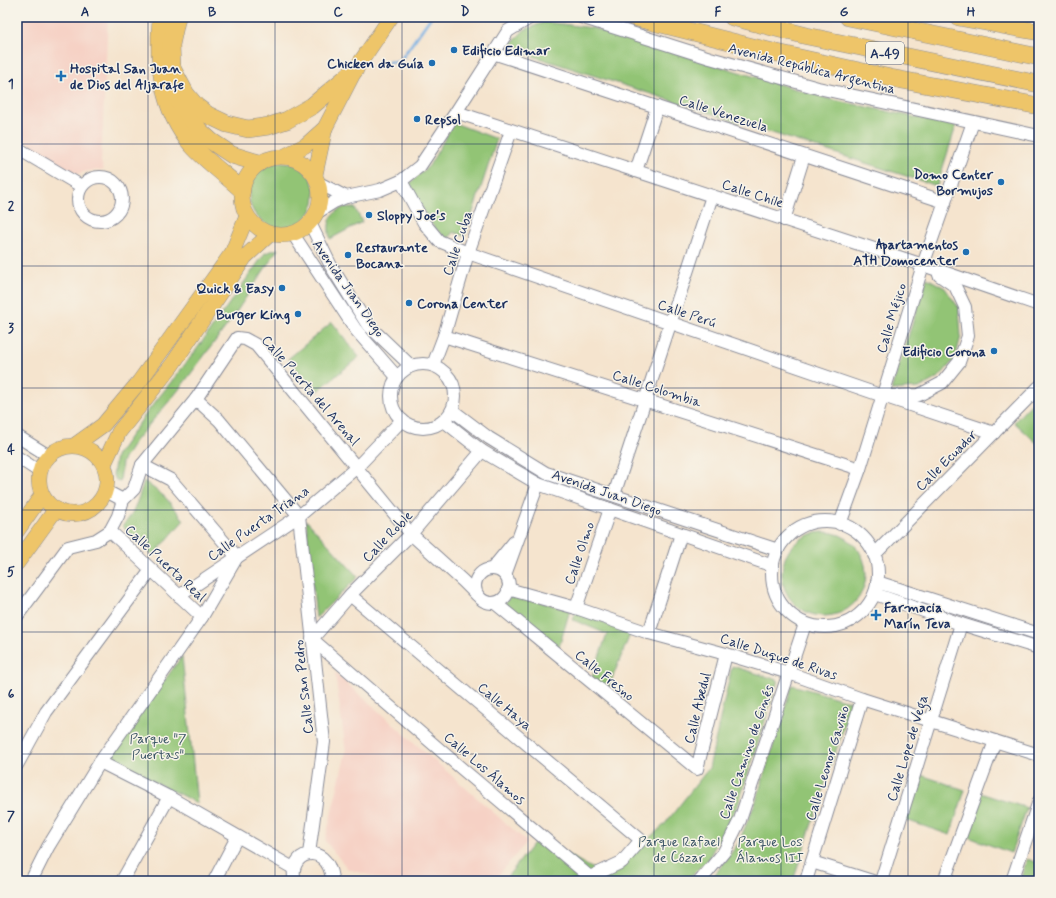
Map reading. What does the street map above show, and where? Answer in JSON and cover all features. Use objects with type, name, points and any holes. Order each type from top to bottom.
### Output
[{"type":"highway","points":[[161,17],[159,56],[163,86],[169,105],[180,128],[192,144],[242,190]]},
{"type":"highway","points":[[177,17],[171,45],[173,86],[180,104],[200,131],[211,141],[232,155],[258,163]]},
{"type":"highway","points":[[633,17],[773,52],[891,78],[1039,106]]},
{"type":"highway","name":"A-49","points":[[732,17],[814,38],[1039,84]]},
{"type":"highway","name":"A-49","points":[[848,17],[1039,57]]},
{"type":"highway","points":[[958,17],[1039,32]]},
{"type":"highway","points":[[972,17],[1014,27]]},
{"type":"highway","points":[[172,68],[186,94],[196,106],[208,115],[227,124],[248,129],[269,126],[287,120],[312,106],[355,70]]},
{"type":"main road","points":[[317,179],[325,128],[355,70],[391,17]]},
{"type":"main road","points":[[285,156],[297,160],[307,166],[317,179],[321,192],[320,202],[314,218],[302,230],[293,234],[282,236],[270,234],[257,227],[247,216],[242,200],[242,190],[245,180],[250,171],[258,163],[271,158],[285,156],[306,145],[325,128]]},
{"type":"main road","points":[[75,445],[102,425],[139,382],[232,253],[247,216]]},
{"type":"main road","points":[[104,464],[119,432],[172,366],[245,256],[270,234]]},
{"type":"main road","points":[[75,445],[87,448],[96,454],[104,464],[107,478],[106,491],[102,499],[93,508],[82,513],[67,514],[56,510],[42,495],[39,483],[40,472],[44,462],[49,456],[62,447],[75,445]]},
{"type":"main road","points":[[17,531],[42,495]]},
{"type":"main road","points":[[17,563],[56,510]]},
{"type":"street","points":[[314,218],[334,202],[346,197],[362,195],[380,190],[401,180],[420,166],[508,31],[531,17]]},
{"type":"street","name":"Avenida República Argentina","points":[[581,17],[710,58],[818,88],[1039,136]]},
{"type":"street","name":"Calle Venezuela","points":[[493,53],[945,202]]},
{"type":"street","points":[[636,171],[656,107]]},
{"type":"street","name":"Calle Chile","points":[[456,112],[923,265],[1039,305]]},
{"type":"street","name":"Calle Méjico","points":[[840,524],[860,469],[923,265],[973,122]]},
{"type":"street","name":"Calle Cuba","points":[[433,365],[444,336],[468,253],[511,130]]},
{"type":"street","points":[[17,148],[81,186]]},
{"type":"street","points":[[784,220],[804,156]]},
{"type":"street","points":[[317,179],[346,197]]},
{"type":"street","name":"Calle Perú","points":[[401,180],[424,223],[440,241],[468,253],[994,433]]},
{"type":"street","points":[[614,495],[712,196]]},
{"type":"street","name":"Avenida Juan Diego","points":[[314,218],[331,266],[367,324],[410,366]]},
{"type":"street","name":"Avenida Juan Diego","points":[[293,234],[356,330],[397,377]]},
{"type":"street","points":[[883,396],[918,395],[942,383],[959,362],[968,336],[965,307],[955,286],[923,265]]},
{"type":"street","name":"Calle Colombia","points":[[444,336],[860,469]]},
{"type":"street","name":"Calle Puerta del Arenal","points":[[196,399],[237,338],[245,339],[256,345],[357,468]]},
{"type":"street","points":[[421,364],[433,365],[447,374],[454,386],[455,397],[452,410],[444,421],[436,426],[424,428],[411,426],[402,420],[395,412],[391,402],[391,392],[397,377],[410,366],[421,364]]},
{"type":"street","name":"Calle Ecuador","points":[[874,555],[1039,387]]},
{"type":"street","points":[[17,616],[68,547],[96,540],[110,531],[118,516],[123,500],[134,489],[142,465],[196,399],[219,420],[299,516]]},
{"type":"street","name":"Avenida Juan Diego","points":[[452,410],[489,438],[546,473],[778,550]]},
{"type":"street","name":"Calle Puerta Triana","points":[[179,596],[299,516],[357,468],[402,420]]},
{"type":"street","name":"Avenida Juan Diego","points":[[444,421],[482,451],[538,484],[773,566]]},
{"type":"street","points":[[17,436],[49,456]]},
{"type":"street","name":"Calle Roble","points":[[312,639],[350,595],[411,534],[482,451]]},
{"type":"street","points":[[17,457],[40,472]]},
{"type":"street","points":[[32,881],[48,847],[100,762],[202,617],[237,556],[171,480],[142,465]]},
{"type":"street","points":[[357,468],[411,534],[484,602],[494,603],[504,598],[508,588],[505,575],[492,569],[486,570],[478,575],[474,585],[477,595]]},
{"type":"street","points":[[505,575],[538,484]]},
{"type":"street","points":[[106,491],[123,500]]},
{"type":"street","name":"Calle Olmo","points":[[576,608],[610,509]]},
{"type":"street","name":"Calle San Pedro","points":[[299,516],[324,742],[309,854]]},
{"type":"street","points":[[831,522],[840,524],[855,531],[868,544],[874,555],[878,576],[876,588],[871,601],[855,619],[838,626],[819,627],[805,624],[790,614],[776,595],[772,577],[773,566],[778,550],[787,536],[804,526],[813,523],[831,522]]},
{"type":"street","name":"Calle Puerta Real","points":[[110,531],[202,617]]},
{"type":"street","points":[[650,632],[681,534]]},
{"type":"street","points":[[492,569],[520,535]]},
{"type":"street","points":[[17,766],[46,712],[151,570]]},
{"type":"street","name":"Calle Duque de Rivas","points":[[508,588],[789,673],[862,699],[1039,755]]},
{"type":"street","points":[[876,588],[961,624],[1039,648]]},
{"type":"street","points":[[876,588],[1039,634]]},
{"type":"street","name":"Calle Haya","points":[[350,595],[640,840]]},
{"type":"street","name":"Calle Fresno","points":[[494,603],[696,770]]},
{"type":"street","name":"Calle Camino de Ginés","points":[[700,881],[724,852],[740,820],[805,624]]},
{"type":"street","name":"Calle Lope de Vega","points":[[881,881],[961,624]]},
{"type":"street","name":"Calle Los Álamos","points":[[312,639],[590,877],[622,862],[640,840]]},
{"type":"street","name":"Calle Abedul","points":[[696,770],[726,654]]},
{"type":"street","name":"Calle Leonor Gaviño","points":[[806,881],[862,699]]},
{"type":"street","points":[[944,881],[995,741]]},
{"type":"street","points":[[100,762],[169,797],[293,868]]},
{"type":"street","points":[[122,881],[169,797]]},
{"type":"street","points":[[1012,881],[1039,800]]},
{"type":"street","points":[[214,881],[237,837]]},
{"type":"street","points":[[295,881],[293,868],[302,856],[309,854],[322,856],[327,861],[335,880]]},
{"type":"street","points":[[812,862],[872,881]]},
{"type":"shaded area","name":"Hospital San Juan de Dios del Aljarafe","points":[[17,17],[108,17],[101,162],[104,170],[87,171],[77,174],[17,136]]},
{"type":"shaded area","points":[[335,673],[527,842],[493,881],[389,881],[348,869],[325,841],[346,752]]},
{"type":"green space","points":[[545,22],[593,28],[825,98],[956,126],[937,186],[508,48],[524,30]]},
{"type":"green space","points":[[454,123],[497,139],[465,236],[453,232],[448,239],[435,228],[430,221],[410,183],[429,166]]},
{"type":"green space","points":[[275,162],[289,162],[301,167],[310,176],[315,188],[313,208],[306,219],[289,228],[275,228],[263,223],[254,214],[249,202],[249,188],[254,176],[263,167]]},
{"type":"green space","points":[[345,207],[355,208],[362,222],[330,239],[330,220],[335,212]]},
{"type":"green space","points":[[278,249],[231,320],[177,392],[135,441],[122,462],[120,482],[117,481],[113,475],[116,456],[148,411],[194,353],[265,253]]},
{"type":"green space","points":[[927,278],[945,288],[959,308],[961,336],[955,359],[939,377],[919,388],[891,390]]},
{"type":"green space","points":[[332,322],[359,357],[316,392],[288,359]]},
{"type":"green space","points":[[1039,396],[1039,445],[1014,422]]},
{"type":"green space","points":[[144,481],[165,497],[184,520],[153,556],[122,526],[133,511]]},
{"type":"green space","points":[[306,520],[358,577],[316,618]]},
{"type":"green space","points":[[824,532],[840,535],[854,544],[863,558],[866,574],[863,590],[854,604],[840,613],[824,616],[808,613],[794,604],[785,590],[782,574],[785,558],[794,544],[808,535]]},
{"type":"green space","points":[[511,594],[570,610],[559,647],[505,604]]},
{"type":"green space","points":[[576,612],[631,632],[607,691],[592,677],[607,634],[573,620]]},
{"type":"green space","name":"Parque \"7 Puertas\"","points":[[182,656],[197,803],[108,759]]},
{"type":"green space","name":"Parque Rafael de Cózar","points":[[732,666],[778,680],[738,805],[707,861],[685,881],[504,881],[538,838],[606,876],[664,825],[709,768]]},
{"type":"green space","name":"Parque Los Álamos III","points":[[792,685],[852,702],[793,881],[710,881],[738,844],[756,801]]},
{"type":"green space","points":[[918,774],[965,790],[950,835],[903,819]]},
{"type":"green space","points":[[980,793],[1027,808],[1011,853],[966,836]]},
{"type":"green space","points":[[1027,859],[1039,863],[1039,881],[1020,881]]},
{"type":"waterway","points":[[389,62],[399,62],[431,17]]},
{"type":"place","name":"Edificio Edimar","points":[[454,50]]},
{"type":"place","name":"Chicken da Guía","points":[[432,63]]},
{"type":"place","name":"Hospital San Juan de Dios del Aljarafe","points":[[61,76]]},
{"type":"place","name":"Repsol","points":[[417,119]]},
{"type":"place","name":"Domo Center Bormujos","points":[[1001,182]]},
{"type":"place","name":"Sloppy Joe's","points":[[369,215]]},
{"type":"place","name":"Apartamentos ATH Domocenter","points":[[966,252]]},
{"type":"place","name":"Restaurante Bocana","points":[[348,255]]},
{"type":"place","name":"Quick & Easy","points":[[282,288]]},
{"type":"place","name":"Corona Center","points":[[409,303]]},
{"type":"place","name":"Burger King","points":[[298,314]]},
{"type":"place","name":"Edificio Corona","points":[[994,351]]},
{"type":"place","name":"Farmacia Marín Teva","points":[[876,615]]}]
